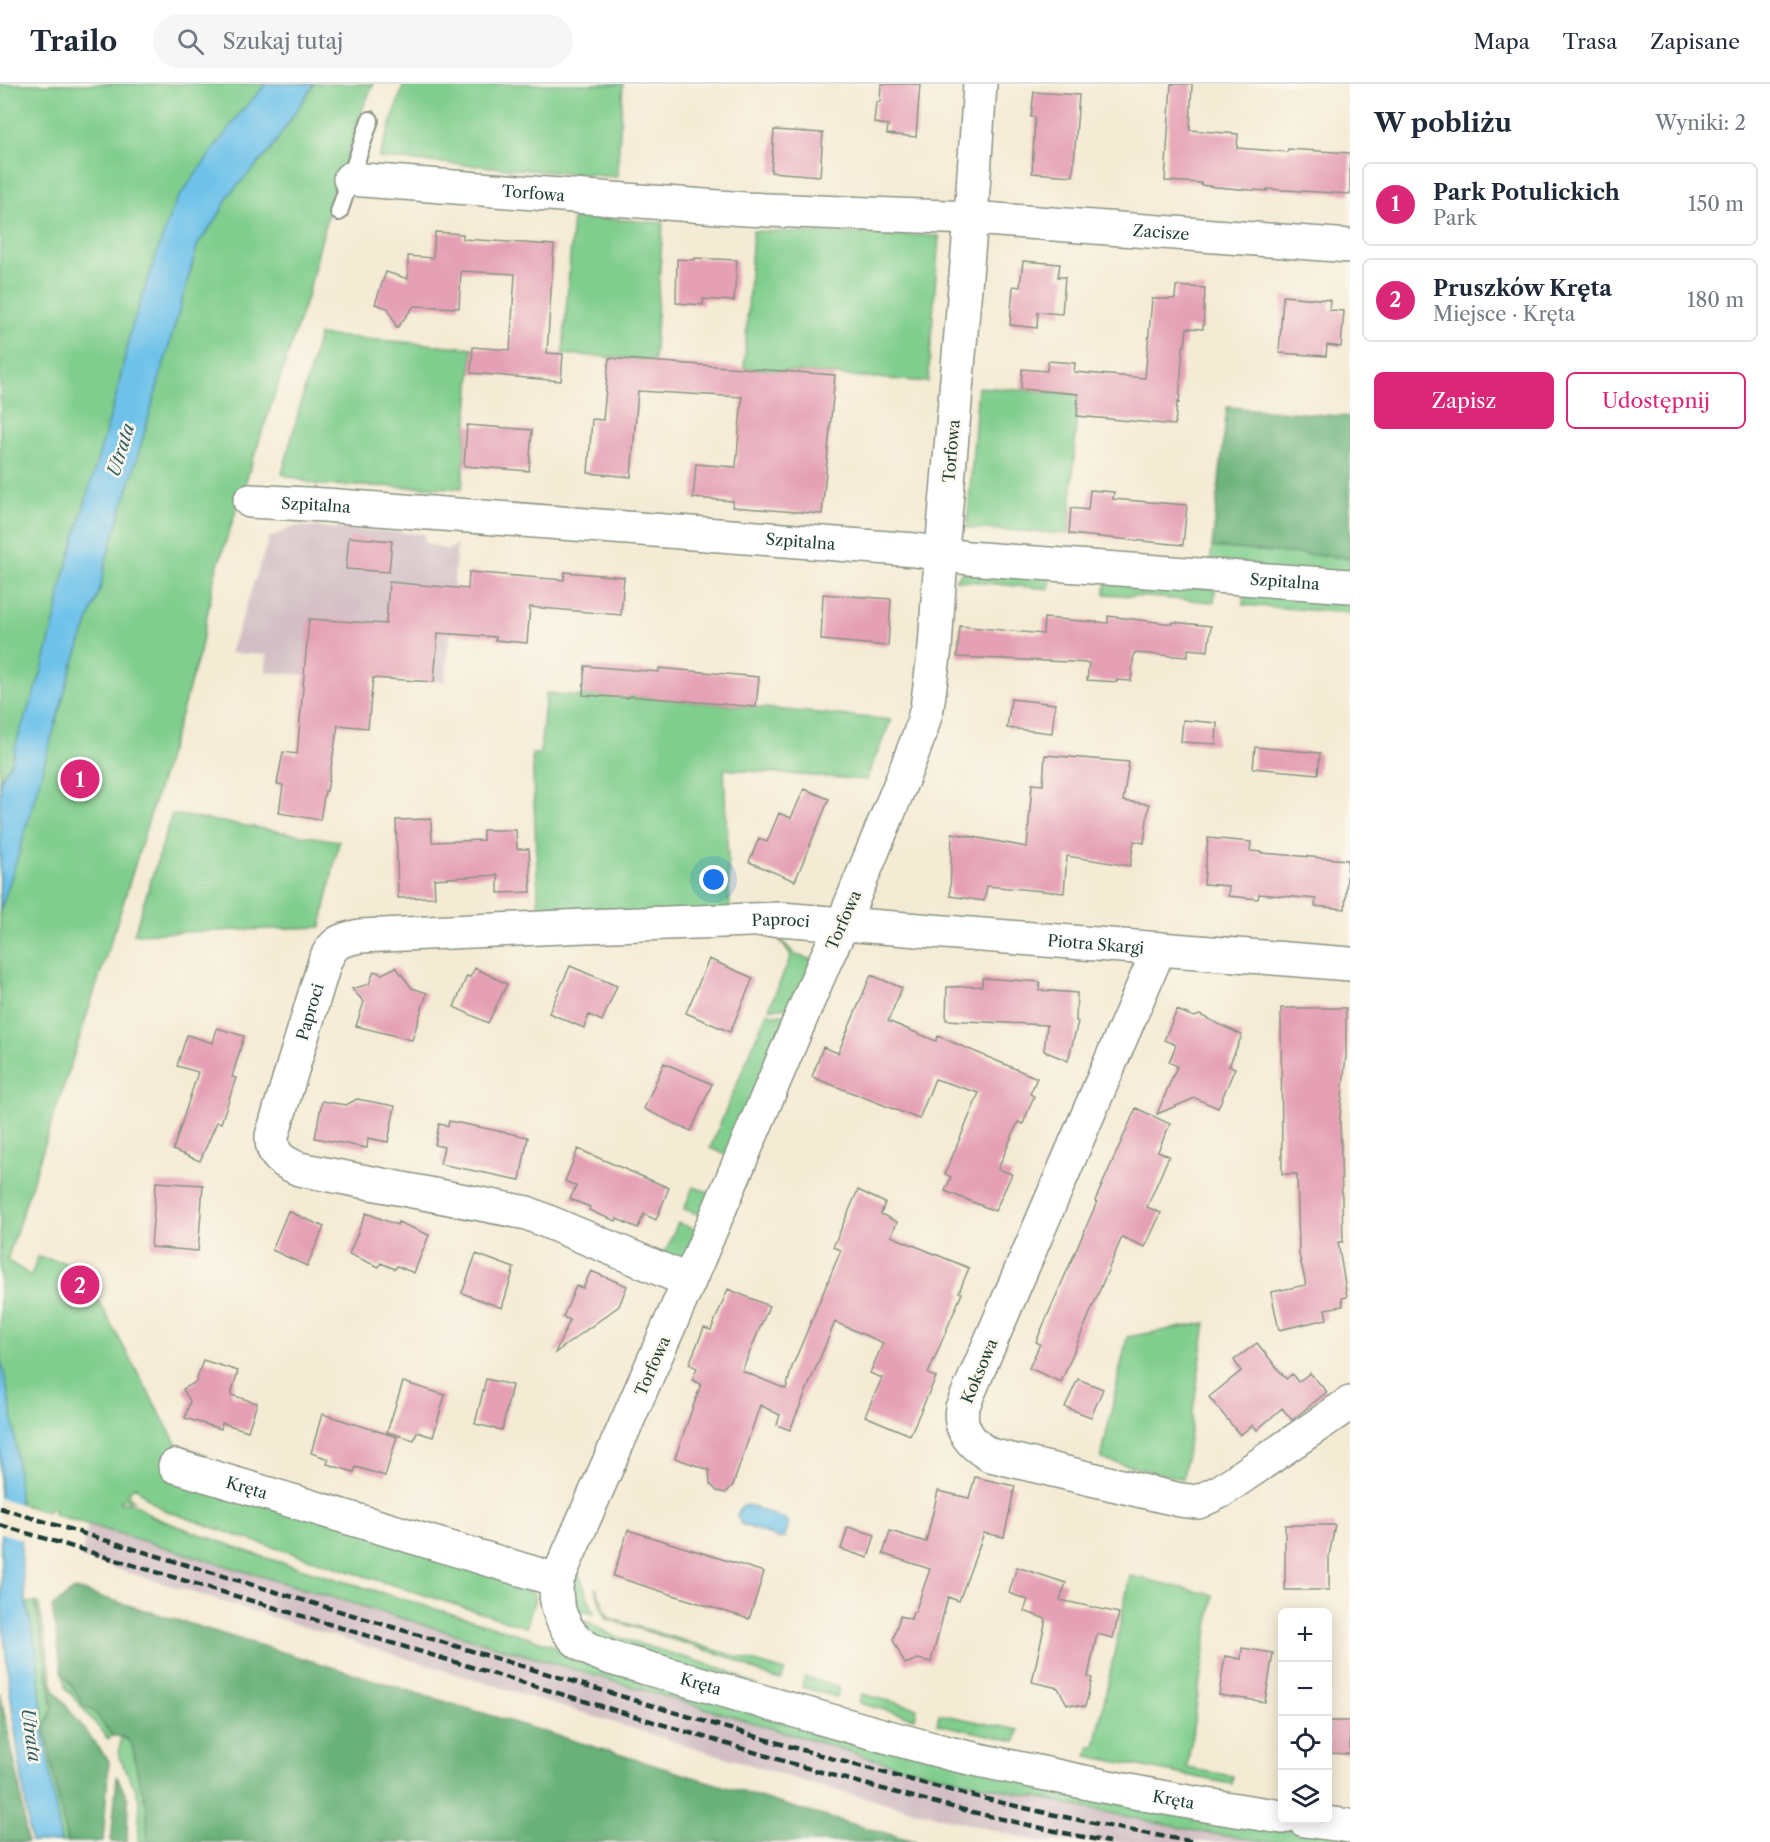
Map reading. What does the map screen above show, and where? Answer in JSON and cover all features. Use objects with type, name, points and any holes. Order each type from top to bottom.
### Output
[{"type":"street","name":"Torfowa","points":[[557,1580],[843,923],[902,780],[924,719],[933,668],[980,84]]},
{"type":"street","name":"Torfowa","points":[[350,179],[745,209],[971,218]]},
{"type":"street","name":"Zacisze","points":[[971,218],[1350,246]]},
{"type":"street","name":"Szpitalna","points":[[250,501],[915,550],[968,558],[1350,586]]},
{"type":"street","name":"Paproci","points":[[689,1281],[527,1213],[299,1169],[279,1159],[273,1149],[272,1136],[324,961],[334,945],[360,936],[780,919],[843,923]]},
{"type":"street","name":"Piotra Skargi","points":[[843,923],[1350,964]]},
{"type":"street","name":"Koksowa","points":[[1160,949],[962,1408],[962,1424],[971,1442],[990,1455],[1180,1500],[1198,1502],[1221,1491],[1350,1402]]},
{"type":"street","name":"Kręta","points":[[175,1467],[557,1580],[555,1592],[559,1610],[572,1634],[587,1648],[608,1656],[950,1753],[1086,1783],[1278,1816]]},
{"type":"street","points":[[1332,1824],[1350,1826]]},
{"type":"lane","points":[[339,212],[370,120]]},
{"type":"shaded area","points":[[296,526],[424,534],[425,543],[447,550],[457,545],[445,682],[266,672],[267,655],[230,653],[269,538]]},
{"type":"shaded area","points":[[88,1524],[888,1763],[1071,1805],[1201,1832],[1268,1842],[1040,1842],[819,1786],[81,1558]]},
{"type":"green space","points":[[0,84],[373,84],[329,209],[308,294],[215,574],[200,652],[122,907],[7,1260],[31,1276],[38,1257],[79,1265],[177,1445],[207,1455],[176,1446],[170,1452],[527,1583],[535,1598],[526,1627],[238,1536],[164,1510],[135,1486],[127,1494],[134,1501],[122,1499],[120,1502],[137,1505],[158,1519],[263,1557],[525,1636],[615,1667],[1278,1819],[1278,1824],[1298,1824],[1350,1836],[1350,1842],[1268,1842],[1201,1832],[888,1763],[53,1514],[55,1510],[49,1508],[47,1512],[20,1504],[20,1500],[0,1495]]},
{"type":"green space","points":[[404,84],[623,84],[617,177],[379,158]]},
{"type":"green space","points":[[573,216],[663,223],[654,360],[563,354]]},
{"type":"green space","points":[[753,231],[939,236],[928,382],[744,368]]},
{"type":"green space","points":[[319,335],[473,348],[462,488],[317,485],[282,474]]},
{"type":"green space","points":[[978,387],[1078,394],[1069,534],[967,528]]},
{"type":"green space","points":[[1227,407],[1350,417],[1350,558],[1212,547]]},
{"type":"green space","points":[[1212,547],[1350,558],[1350,580],[1210,566]]},
{"type":"green space","points":[[967,571],[1051,575],[1049,589],[955,580]]},
{"type":"green space","points":[[1106,579],[1215,589],[1214,602],[1105,594]]},
{"type":"green space","points":[[1245,585],[1350,593],[1350,613],[1243,605]]},
{"type":"green space","points":[[546,693],[657,698],[891,720],[866,780],[724,769],[730,910],[539,917],[532,754],[540,754]]},
{"type":"green space","points":[[172,814],[339,841],[321,927],[134,934]]},
{"type":"green space","points":[[776,934],[795,955],[813,960],[794,1006],[774,1009],[769,1008],[791,956]]},
{"type":"green space","points":[[767,1012],[774,1015],[792,1013],[730,1156],[710,1148]]},
{"type":"green space","points":[[693,1187],[715,1194],[704,1216],[684,1209]]},
{"type":"green space","points":[[678,1223],[695,1229],[688,1253],[675,1258],[654,1255],[666,1250]]},
{"type":"green space","points":[[1206,1323],[1183,1479],[1101,1459],[1127,1337]]},
{"type":"green space","points":[[577,1570],[593,1614],[583,1611],[575,1612],[567,1596]]},
{"type":"green space","points":[[1130,1576],[1213,1595],[1187,1768],[1233,1776],[1232,1784],[1087,1756],[1090,1746],[1095,1746]]},
{"type":"green space","points":[[596,1588],[609,1618],[785,1671],[781,1680],[764,1675],[731,1658],[607,1619]]},
{"type":"green space","points":[[75,1589],[805,1811],[917,1842],[147,1842],[146,1804],[130,1742],[112,1736],[93,1710],[85,1707],[62,1671],[52,1607]]},
{"type":"green space","points":[[35,1602],[53,1707],[45,1727],[67,1842],[61,1842],[43,1728],[37,1654],[26,1603]]},
{"type":"green space","points":[[35,1602],[39,1604],[54,1690],[109,1761],[103,1842],[67,1842],[45,1727],[53,1707]]},
{"type":"green space","points":[[579,1621],[594,1625],[617,1637],[727,1670],[759,1687],[607,1646]]},
{"type":"green space","points":[[62,1671],[85,1707],[93,1710],[112,1736],[108,1739],[66,1688]]},
{"type":"green space","points":[[805,1677],[839,1687],[837,1697],[802,1687]]},
{"type":"green space","points":[[0,1693],[19,1784],[27,1842],[0,1842]]},
{"type":"green space","points":[[862,1694],[917,1708],[915,1718],[859,1703]]},
{"type":"green space","points":[[939,1714],[1019,1730],[1016,1741],[937,1724]]},
{"type":"green space","points":[[121,1736],[131,1743],[136,1757],[137,1773],[147,1807],[147,1842],[138,1842],[140,1803],[119,1757]]},
{"type":"green space","points":[[117,1777],[128,1799],[127,1842],[111,1842]]},
{"type":"water","name":"Utrata","points":[[266,84],[314,84],[270,151],[229,195],[219,215],[198,244],[106,560],[101,586],[70,673],[0,912],[0,780],[11,763],[41,674],[61,586],[118,389],[130,332],[176,201],[240,113]]},
{"type":"water","name":"Utrata","points":[[0,1352],[13,1420],[22,1571],[37,1654],[43,1728],[61,1842],[31,1842],[11,1698],[2,1611]]},
{"type":"water","points":[[748,1505],[787,1520],[789,1524],[784,1538],[778,1538],[741,1524],[737,1516],[742,1507]]},
{"type":"pier","points":[[0,1498],[23,1505],[24,1540],[0,1533]]},
{"type":"building","points":[[881,84],[920,84],[916,137],[887,134],[888,125],[874,123],[876,102],[880,102]]},
{"type":"building","points":[[1171,84],[1192,84],[1190,130],[1238,134],[1237,148],[1350,153],[1350,194],[1251,190],[1165,181]]},
{"type":"building","points":[[1034,92],[1079,95],[1073,176],[1032,173],[1035,117],[1031,117]]},
{"type":"building","points":[[774,130],[823,133],[820,176],[771,172]]},
{"type":"building","points":[[435,232],[463,234],[463,239],[554,245],[547,353],[563,354],[561,381],[471,373],[473,347],[510,350],[515,274],[461,271],[459,308],[414,306],[397,328],[388,308],[375,304],[386,272],[408,279],[408,256],[433,258]]},
{"type":"building","points":[[695,258],[737,260],[734,301],[703,299],[703,305],[676,303],[677,259],[695,260]]},
{"type":"building","points":[[1023,261],[1060,264],[1058,277],[1065,277],[1062,314],[1038,312],[1037,328],[1010,325],[1013,286],[1020,287]]},
{"type":"building","points":[[1176,286],[1205,288],[1203,329],[1187,328],[1185,346],[1183,346],[1175,425],[1077,416],[1078,394],[1021,389],[1022,369],[1047,371],[1048,361],[1075,363],[1074,372],[1145,378],[1152,299],[1175,299]]},
{"type":"building","points":[[1283,296],[1330,300],[1329,310],[1344,311],[1341,347],[1327,345],[1326,356],[1279,353]]},
{"type":"building","points":[[609,358],[835,375],[822,514],[732,507],[733,501],[693,498],[696,464],[736,467],[742,397],[638,391],[631,477],[588,473],[592,419],[603,420]]},
{"type":"building","points":[[467,425],[532,430],[529,471],[464,466]]},
{"type":"building","points":[[1090,490],[1114,492],[1113,499],[1187,505],[1183,545],[1069,534],[1071,508],[1088,510]]},
{"type":"building","points":[[349,537],[392,541],[389,572],[346,569]]},
{"type":"building","points":[[469,572],[564,580],[565,572],[624,577],[621,615],[530,607],[527,643],[495,640],[496,637],[438,633],[434,682],[373,678],[368,728],[338,725],[320,820],[279,813],[283,785],[277,784],[283,752],[297,754],[309,619],[386,624],[389,582],[468,589]]},
{"type":"building","points":[[823,594],[891,599],[888,646],[821,640]]},
{"type":"building","points":[[1108,616],[1211,626],[1208,651],[1188,649],[1188,657],[1134,653],[1131,681],[1117,680],[1117,682],[1087,680],[1089,663],[957,657],[960,626],[1043,634],[1044,618],[1108,623]]},
{"type":"building","points":[[585,666],[659,672],[659,668],[759,677],[756,707],[629,696],[629,698],[583,695]]},
{"type":"building","points":[[1011,699],[1055,704],[1052,733],[1007,728]]},
{"type":"building","points":[[1183,720],[1217,723],[1216,744],[1181,742]]},
{"type":"building","points":[[1255,747],[1320,753],[1318,774],[1253,768]]},
{"type":"building","points":[[1045,755],[1129,762],[1123,801],[1149,804],[1144,843],[1134,841],[1130,866],[1067,856],[1064,893],[987,886],[984,901],[950,896],[952,833],[1027,847],[1032,784],[1043,785]]},
{"type":"building","points":[[804,789],[829,799],[795,881],[749,862],[759,838],[767,842],[779,813],[791,818]]},
{"type":"building","points":[[431,819],[432,842],[483,840],[483,830],[516,830],[517,849],[529,849],[531,892],[498,893],[498,875],[434,879],[435,897],[398,898],[396,820]]},
{"type":"building","points":[[1208,838],[1251,842],[1250,851],[1262,853],[1348,860],[1345,909],[1315,906],[1316,899],[1259,894],[1258,899],[1228,896],[1229,886],[1204,884]]},
{"type":"building","points":[[709,959],[753,978],[730,1032],[686,1013]]},
{"type":"building","points":[[570,966],[617,986],[602,1021],[589,1015],[584,1028],[549,1013]]},
{"type":"building","points":[[396,967],[412,988],[427,993],[412,1040],[356,1026],[364,1002],[352,989],[369,984],[374,971],[382,974]]},
{"type":"building","points":[[475,968],[507,984],[488,1023],[454,1007],[467,976],[470,977]]},
{"type":"building","points":[[871,975],[902,988],[888,1021],[936,1041],[938,1036],[1037,1078],[1030,1094],[1034,1096],[1023,1124],[1018,1122],[998,1169],[1012,1174],[995,1211],[945,1191],[951,1177],[945,1174],[979,1093],[935,1079],[919,1119],[812,1077],[823,1047],[838,1053]]},
{"type":"building","points":[[982,978],[1040,982],[1039,990],[1077,993],[1076,1021],[1078,1022],[1068,1061],[1044,1051],[1047,1025],[946,1020],[947,987],[982,986]]},
{"type":"building","points":[[1281,1008],[1346,1008],[1346,1055],[1340,1117],[1343,1242],[1338,1242],[1347,1297],[1342,1298],[1343,1306],[1325,1309],[1327,1319],[1279,1330],[1271,1292],[1306,1285],[1299,1254],[1297,1174],[1282,1174]]},
{"type":"building","points":[[1177,1010],[1194,1017],[1200,1015],[1242,1035],[1229,1066],[1235,1068],[1218,1108],[1195,1098],[1157,1114],[1177,1066],[1169,1062],[1176,1045],[1164,1040]]},
{"type":"building","points":[[217,1028],[244,1036],[232,1077],[236,1078],[221,1123],[217,1122],[200,1161],[173,1150],[198,1072],[177,1066],[187,1035],[213,1043]]},
{"type":"building","points":[[664,1063],[712,1084],[691,1131],[644,1109]]},
{"type":"building","points":[[357,1099],[395,1106],[388,1142],[368,1138],[367,1148],[315,1138],[322,1101],[346,1105]]},
{"type":"building","points":[[1136,1108],[1170,1124],[1158,1151],[1169,1156],[1147,1207],[1161,1213],[1145,1247],[1122,1237],[1061,1382],[1029,1368],[1040,1344],[1036,1342]]},
{"type":"building","points":[[449,1121],[528,1137],[520,1180],[440,1164],[444,1147],[435,1145],[439,1124],[448,1126]]},
{"type":"building","points":[[578,1149],[669,1188],[656,1220],[644,1214],[638,1228],[600,1215],[589,1210],[590,1207],[570,1199],[576,1186],[565,1181]]},
{"type":"building","points":[[156,1182],[203,1185],[198,1251],[151,1247]]},
{"type":"building","points":[[858,1190],[885,1203],[881,1214],[897,1222],[891,1236],[969,1268],[959,1292],[962,1293],[928,1374],[936,1377],[910,1435],[865,1416],[882,1378],[870,1373],[883,1343],[835,1322],[790,1430],[777,1425],[780,1415],[760,1405],[733,1485],[726,1493],[717,1491],[710,1484],[709,1470],[675,1458],[701,1384],[692,1380],[697,1368],[689,1364],[704,1328],[711,1330],[728,1289],[769,1306],[742,1371],[786,1389],[792,1367],[841,1250],[833,1247]]},
{"type":"building","points":[[288,1211],[324,1227],[307,1266],[272,1250]]},
{"type":"building","points":[[366,1213],[397,1225],[398,1222],[429,1235],[414,1273],[381,1263],[379,1267],[349,1254]]},
{"type":"building","points":[[476,1254],[514,1268],[502,1308],[462,1293]]},
{"type":"building","points":[[591,1271],[627,1286],[619,1306],[555,1353],[570,1320],[563,1317],[576,1286],[583,1288]]},
{"type":"building","points":[[1257,1343],[1286,1379],[1292,1374],[1298,1382],[1310,1373],[1327,1392],[1292,1420],[1282,1408],[1257,1430],[1253,1425],[1240,1435],[1209,1397],[1241,1371],[1234,1360]]},
{"type":"building","points":[[203,1360],[238,1371],[231,1395],[257,1403],[248,1431],[222,1423],[221,1429],[185,1418],[190,1401],[183,1389],[196,1382]]},
{"type":"building","points":[[486,1379],[512,1385],[502,1430],[475,1424]]},
{"type":"building","points":[[1078,1379],[1103,1389],[1091,1417],[1065,1407]]},
{"type":"building","points":[[403,1382],[445,1395],[433,1437],[417,1432],[414,1440],[387,1432]]},
{"type":"building","points":[[322,1414],[397,1437],[385,1476],[356,1467],[354,1472],[327,1464],[329,1459],[311,1453]]},
{"type":"building","points":[[975,1477],[1015,1486],[1004,1537],[984,1533],[959,1601],[948,1597],[931,1662],[918,1659],[905,1664],[893,1640],[900,1616],[911,1619],[915,1612],[930,1569],[883,1554],[890,1531],[926,1542],[938,1491],[969,1498]]},
{"type":"building","points":[[1285,1525],[1335,1525],[1329,1556],[1329,1590],[1285,1590]]},
{"type":"building","points":[[848,1527],[875,1535],[868,1558],[841,1549]]},
{"type":"building","points":[[628,1530],[764,1572],[749,1619],[613,1576]]},
{"type":"building","points":[[1017,1567],[1066,1583],[1060,1600],[1119,1613],[1113,1638],[1097,1634],[1088,1677],[1092,1678],[1085,1707],[1067,1704],[1058,1688],[1032,1682],[1046,1619],[1024,1611],[1028,1600],[1009,1593]]},
{"type":"building","points":[[1242,1648],[1273,1653],[1265,1702],[1219,1695],[1225,1656],[1241,1659]]},
{"type":"building","points":[[1332,1721],[1350,1721],[1350,1754],[1332,1753]]},
{"type":"railway","points":[[0,1508],[646,1704],[879,1772],[1037,1811],[1196,1842]]},
{"type":"railway","points":[[0,1525],[800,1766],[1031,1826],[1109,1842]]},
{"type":"place","name":"Park Potulickich","points":[[80,779]]},
{"type":"place","name":"Pruszków Kręta","points":[[80,1285]]}]
